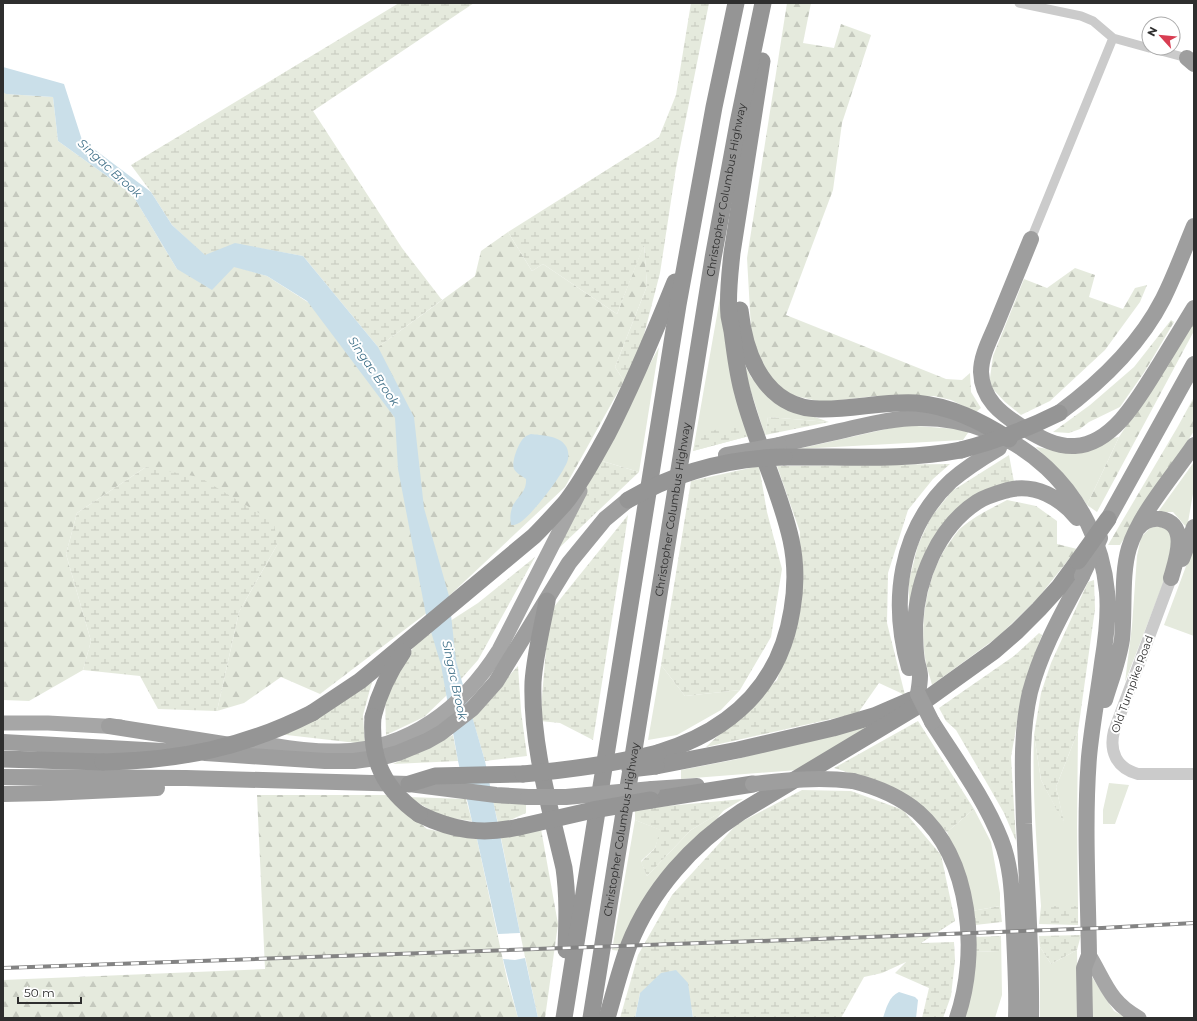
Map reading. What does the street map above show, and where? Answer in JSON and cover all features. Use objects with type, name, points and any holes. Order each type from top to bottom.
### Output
[{"type":"highway","points":[[565,1017],[673,336],[714,107],[736,3]]},
{"type":"highway","name":"Christopher Columbus Highway","points":[[591,1018],[713,258],[738,123],[763,3]]},
{"type":"highway","points":[[657,759],[711,731],[737,713],[759,691],[776,664],[787,635],[793,605],[795,574],[792,542],[743,395],[736,363],[729,316],[731,269],[739,205],[770,12],[768,3]]},
{"type":"highway","points":[[739,205],[738,284],[741,315],[747,344],[757,369],[770,389],[779,396],[798,406],[819,409],[904,402],[933,405],[973,418],[1004,443]]},
{"type":"highway","points":[[1016,1018],[1016,985],[1010,872],[1001,840],[980,798],[932,722],[917,683],[904,646],[900,614],[902,573],[909,546],[929,507],[951,482],[1004,443],[1059,412],[1089,390],[1104,377],[1131,347],[1163,299],[1194,226]]},
{"type":"highway","points":[[1031,239],[986,350],[981,370],[984,389],[995,408],[1039,438],[1048,442],[1066,446],[1087,444],[1106,434],[1115,426],[1124,417],[1140,395],[1194,308]]},
{"type":"highway","points":[[3,759],[103,762],[143,761],[204,752],[258,737],[294,722],[312,713],[360,681],[429,625],[517,550],[550,520],[566,502],[595,457],[642,365],[689,246]]},
{"type":"highway","points":[[1031,1018],[1022,768],[1025,723],[1030,693],[1041,656],[1080,569],[1194,364]]},
{"type":"highway","points":[[782,451],[904,457],[942,453],[961,450],[1001,438],[1041,422],[1059,412]]},
{"type":"highway","points":[[3,742],[340,762],[368,759],[398,753],[427,741],[447,720],[472,709],[496,682],[569,563],[590,536],[605,519],[628,500],[653,486],[696,470],[782,451],[890,420],[930,418],[982,428],[1004,443],[1028,452],[1062,483],[1092,531],[1098,547],[1105,576],[1108,622],[1094,717],[1087,801],[1089,955],[1084,968],[1085,1016]]},
{"type":"highway","points":[[1094,717],[1104,702],[1120,651],[1123,626],[1126,562],[1134,533],[1146,513],[1194,445]]},
{"type":"highway","points":[[917,683],[915,625],[916,611],[922,582],[933,554],[943,536],[958,517],[978,501],[1011,489],[1040,491],[1056,498],[1072,512],[1079,521],[1105,576]]},
{"type":"highway","points":[[1134,533],[1140,526],[1150,520],[1162,519],[1173,526],[1179,536],[1179,542],[1171,578]]},
{"type":"highway","points":[[1171,578],[1186,550],[1194,527]]},
{"type":"highway","points":[[607,1018],[624,960],[638,927],[659,891],[678,865],[695,848],[715,830],[741,812],[916,707],[994,651],[1017,631],[1080,569]]},
{"type":"highway","points":[[547,600],[535,666],[534,714],[538,752],[566,883],[568,914],[565,1017]]},
{"type":"highway","points":[[412,639],[386,680],[376,704],[373,717],[373,744],[380,770],[388,783],[397,795],[419,814],[448,826],[470,831],[501,831],[593,810],[652,794]]},
{"type":"highway","points":[[409,784],[435,776],[587,774],[657,759],[731,752],[833,728],[874,716],[946,685]]},
{"type":"highway","points":[[109,726],[325,761]]},
{"type":"highway","points":[[3,777],[267,779],[409,784],[528,797],[652,794],[812,778],[853,781],[880,789],[894,796],[919,813],[938,836],[951,859],[962,890],[968,921],[969,938],[964,990],[957,1018]]},
{"type":"highway","points":[[3,794],[182,787],[267,779]]},
{"type":"highway","points":[[1005,1018],[1016,985]]},
{"type":"main road","points":[[3,723],[48,723],[164,730],[293,748],[339,751],[368,749],[395,741],[423,728],[447,720],[491,662],[507,636],[576,501],[595,457]]},
{"type":"main road","points":[[1089,955],[1097,968],[1103,983],[1113,998],[1126,1010],[1139,1018]]},
{"type":"street","points":[[1019,3],[1081,16],[1093,21],[1113,38],[1141,46]]},
{"type":"street","points":[[1031,239],[1113,38]]},
{"type":"street","points":[[1178,56],[1192,60]]},
{"type":"street","name":"Old Turnpike Road","points":[[1171,578],[1114,731],[1112,748],[1114,755],[1120,763],[1131,772],[1138,774],[1194,774]]},
{"type":"green space","points":[[399,3],[474,3],[313,111],[402,248],[442,300],[378,347],[303,256],[235,244],[205,256],[172,225],[151,192],[131,165]]},
{"type":"green space","points":[[691,3],[709,3],[676,168],[660,273],[639,354],[624,381],[615,367],[647,286],[644,245],[617,314],[543,264],[532,271],[508,232],[659,137],[676,95]]},
{"type":"green space","points":[[787,3],[811,3],[803,43],[834,48],[841,24],[871,35],[842,123],[833,190],[786,315],[946,379],[962,380],[970,373],[971,392],[981,408],[976,412],[951,400],[934,396],[876,396],[822,402],[791,395],[771,379],[752,346],[747,258]]},
{"type":"green space","points":[[3,92],[7,94],[53,97],[58,141],[132,194],[177,269],[234,266],[267,276],[378,347],[475,276],[481,251],[508,232],[532,271],[543,264],[617,314],[644,244],[647,286],[615,367],[624,381],[565,487],[449,596],[320,694],[281,677],[244,703],[217,711],[239,612],[277,545],[146,467],[77,513],[66,554],[91,641],[83,670],[29,701],[3,700]]},
{"type":"green space","points":[[1075,268],[1095,275],[1089,297],[1123,309],[1135,288],[1147,285],[1140,302],[1105,350],[1050,401],[1021,415],[1005,402],[989,385],[993,356],[1024,279],[1047,288]]},
{"type":"green space","points":[[720,298],[733,382],[749,436],[693,451]]},
{"type":"green space","points":[[1171,320],[1174,322],[1145,371],[1120,407],[1089,422],[1080,429],[1069,433],[1053,432],[1090,405],[1134,367]]},
{"type":"green space","points":[[1194,322],[1194,331],[1097,512],[1087,505],[1119,437]]},
{"type":"green space","points":[[659,347],[639,472],[599,460]]},
{"type":"green space","points":[[739,354],[751,377],[775,403],[829,422],[768,417],[765,435]]},
{"type":"green space","points":[[1194,397],[1194,431],[1120,545],[1108,545],[1177,428]]},
{"type":"green space","points":[[768,417],[829,422],[765,435]]},
{"type":"green space","points":[[739,423],[749,436],[693,451],[701,434]]},
{"type":"green space","points":[[904,425],[970,430],[963,440],[798,449]]},
{"type":"green space","points":[[1119,437],[1087,505],[1079,493],[1036,447],[1048,449]]},
{"type":"green space","points":[[1009,455],[1014,482],[968,501],[909,610],[909,581],[918,545],[931,517],[952,491]]},
{"type":"green space","points":[[599,460],[639,472],[559,548]]},
{"type":"green space","points":[[1194,462],[1194,488],[1187,528],[1173,512],[1158,512]]},
{"type":"green space","points":[[950,464],[933,479],[908,510],[888,573],[887,623],[905,695],[879,683],[858,713],[706,747],[777,680],[795,625],[800,532],[777,466]]},
{"type":"green space","points":[[759,466],[767,512],[782,569],[771,637],[740,690],[685,696],[661,665],[691,481]]},
{"type":"green space","points":[[146,467],[199,477],[274,522],[277,545],[239,612],[217,711],[158,709],[140,676],[83,670],[91,641],[66,554],[77,513]]},
{"type":"green space","points":[[1007,500],[1036,506],[1057,521],[1057,544],[1077,549],[1038,598],[999,636],[932,685],[923,643],[923,628],[927,596],[937,565],[955,534],[961,528],[978,516]]},
{"type":"green space","points":[[628,515],[593,740],[560,723],[540,721],[549,613]]},
{"type":"green space","points":[[1158,526],[1171,531],[1173,558],[1125,682],[1132,626],[1137,556],[1141,537],[1150,528]]},
{"type":"green space","points":[[1194,545],[1194,636],[1164,625]]},
{"type":"green space","points":[[535,557],[478,660],[446,696],[424,717],[386,735],[385,694],[416,643],[478,603]]},
{"type":"green space","points":[[1094,580],[1095,609],[1078,731],[1056,787],[1065,826],[1041,780],[1034,735],[1041,693],[1051,663],[1088,582]]},
{"type":"green space","points":[[1039,633],[1042,635],[1018,717],[1011,757],[1016,841],[1004,813],[988,785],[956,730],[946,721],[939,708],[1014,656]]},
{"type":"green space","points":[[661,665],[685,696],[740,690],[721,710],[677,735],[648,740]]},
{"type":"green space","points":[[518,666],[521,711],[527,756],[485,761],[472,717]]},
{"type":"green space","points":[[372,682],[363,715],[365,744],[278,734],[329,710]]},
{"type":"green space","points":[[891,713],[798,770],[681,779],[681,770],[738,759]]},
{"type":"green space","points":[[918,721],[974,809],[947,832],[891,786],[834,768]]},
{"type":"green space","points":[[1078,731],[1078,906],[1041,906],[1034,799],[1034,735],[1041,780],[1064,823],[1056,787]]},
{"type":"green space","points":[[453,735],[458,761],[393,764]]},
{"type":"green space","points":[[1109,783],[1129,785],[1115,824],[1103,824],[1103,810]]},
{"type":"green space","points":[[802,790],[851,791],[903,810],[941,855],[955,921],[921,943],[954,942],[955,960],[951,996],[943,1018],[922,1018],[929,988],[895,973],[906,962],[882,973],[864,977],[841,1018],[693,1018],[692,1009],[640,993],[635,1018],[620,1018],[638,955],[672,895],[737,824]]},
{"type":"green space","points":[[257,795],[386,795],[427,829],[477,839],[507,979],[518,1018],[3,1018],[3,980],[265,969]]},
{"type":"green space","points":[[408,797],[466,799],[472,821],[442,817]]},
{"type":"green space","points":[[743,799],[691,830],[647,876],[641,862],[655,848],[660,830],[635,820],[635,809]]},
{"type":"green space","points":[[493,802],[526,803],[526,813],[501,824],[498,823]]},
{"type":"green space","points":[[974,809],[991,842],[1000,893],[1000,906],[972,911],[963,870],[947,832]]},
{"type":"green space","points":[[724,810],[709,828],[621,951],[612,950],[635,820],[661,830],[655,848],[641,861],[647,876],[691,830]]},
{"type":"green space","points":[[541,829],[558,924],[545,1018],[538,1018],[501,838]]},
{"type":"green space","points":[[1000,906],[1002,922],[975,925],[972,911]]},
{"type":"green space","points":[[1041,906],[1078,906],[1078,925],[1039,924]]},
{"type":"green space","points":[[1081,935],[1077,950],[1051,964],[1040,947],[1039,936]]},
{"type":"green space","points":[[1001,936],[1002,995],[995,1018],[963,1018],[974,951],[998,952]]},
{"type":"green space","points":[[1001,936],[999,952],[974,951],[974,937]]},
{"type":"green space","points":[[1040,947],[1051,964],[1077,950],[1078,1018],[1040,1018]]},
{"type":"green space","points":[[1092,977],[1114,1011],[1127,1018],[1092,1018]]},
{"type":"water","name":"Singac Brook","points":[[3,67],[64,84],[82,140],[151,192],[172,225],[205,255],[235,243],[303,256],[378,347],[414,417],[424,508],[449,596],[456,661],[485,761],[520,933],[498,934],[458,761],[441,665],[426,615],[398,469],[395,418],[307,301],[267,276],[234,267],[212,290],[177,269],[132,194],[58,141],[53,97],[6,94],[3,92]]},
{"type":"water","points":[[531,434],[550,436],[562,442],[568,450],[568,459],[561,474],[537,505],[522,521],[511,525],[510,516],[512,508],[526,484],[526,479],[514,469],[513,466],[518,447],[526,436]]},
{"type":"water","points":[[525,958],[538,1018],[518,1018],[503,959],[515,960]]},
{"type":"water","points":[[676,970],[688,983],[693,1018],[635,1018],[640,993],[661,973]]},
{"type":"water","points":[[899,992],[915,997],[918,1000],[916,1018],[883,1018],[890,1000]]},
{"type":"railway","points":[[3,968],[843,938],[1194,923]]}]
